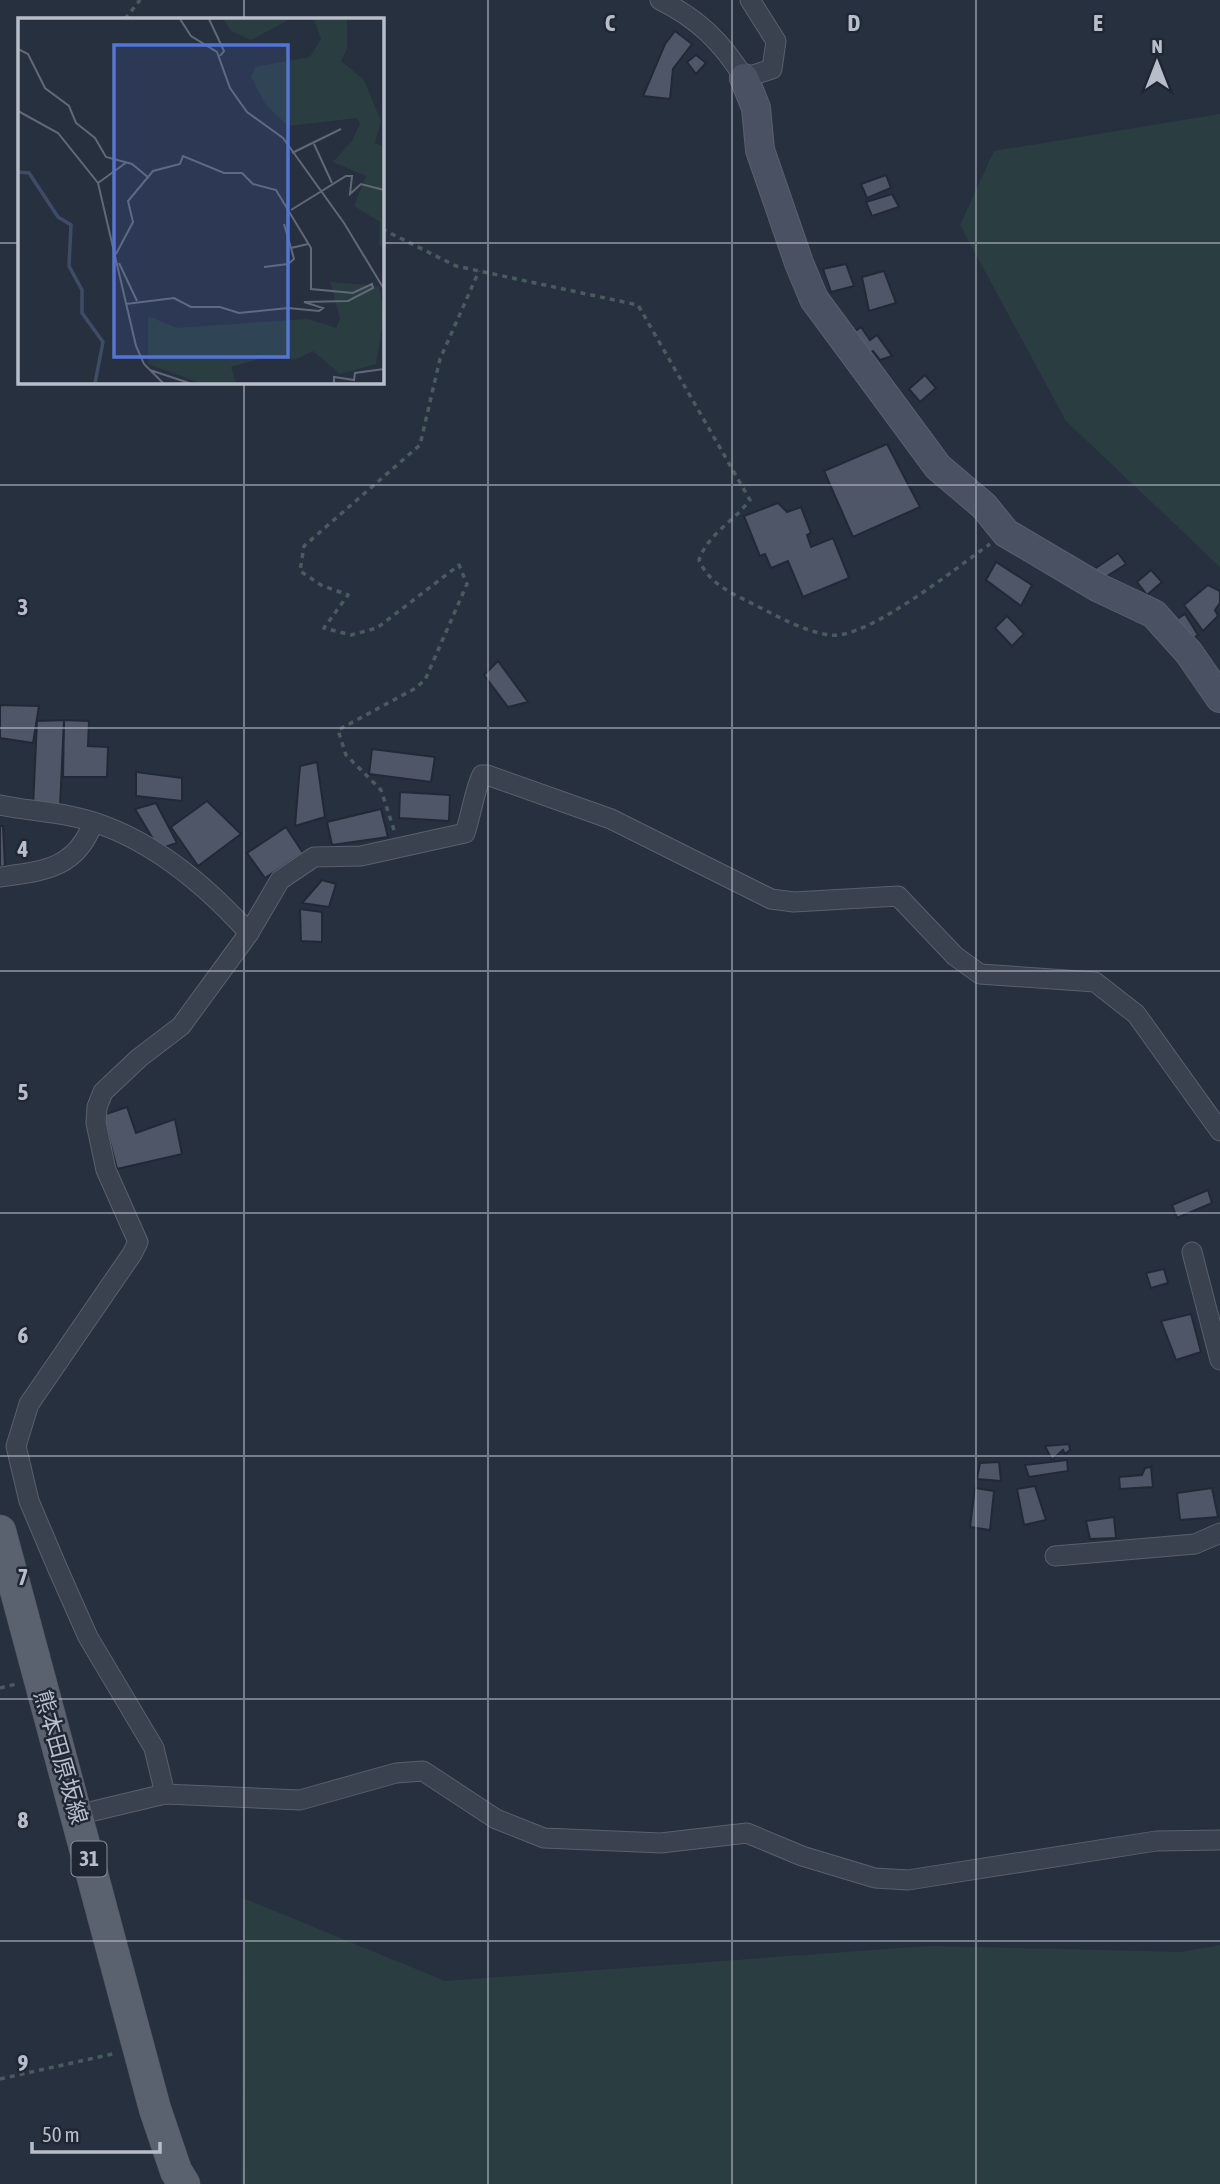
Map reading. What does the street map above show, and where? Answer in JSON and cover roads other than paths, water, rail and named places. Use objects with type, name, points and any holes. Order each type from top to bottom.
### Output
[{"type":"main road","name":"熊本田原坂線","points":[[0,1531],[155,2109],[184,2184]]},
{"type":"street","points":[[660,0],[688,14],[726,47],[744,78],[756,108],[760,150],[814,299],[938,467],[984,506],[1006,533],[1099,588],[1154,614],[1189,653],[1220,698]]},
{"type":"street","points":[[744,78],[772,69],[776,41],[750,0]]},
{"type":"street","points":[[166,1794],[154,1748],[88,1637],[57,1567],[29,1501],[16,1447],[29,1404],[138,1242],[106,1170],[96,1123],[97,1107],[103,1092],[139,1058],[181,1026],[249,933],[279,880],[314,857],[361,856],[465,833],[476,801],[479,779],[482,775],[487,775],[611,819],[771,899],[794,902],[898,896],[956,957],[980,974],[1095,982],[1136,1014],[1220,1130]]},
{"type":"street","points":[[0,805],[72,816],[131,837],[198,881],[249,933]]},
{"type":"street","points":[[0,877],[55,867],[73,855],[89,835],[93,823]]},
{"type":"street","points":[[1192,1252],[1220,1360]]},
{"type":"street","points":[[1055,1556],[1195,1544],[1220,1533]]},
{"type":"street","points":[[77,1815],[166,1794],[300,1800],[396,1773],[423,1771],[496,1819],[544,1838],[661,1843],[747,1833],[802,1856],[875,1878],[908,1880],[1156,1841],[1220,1840]]}]
